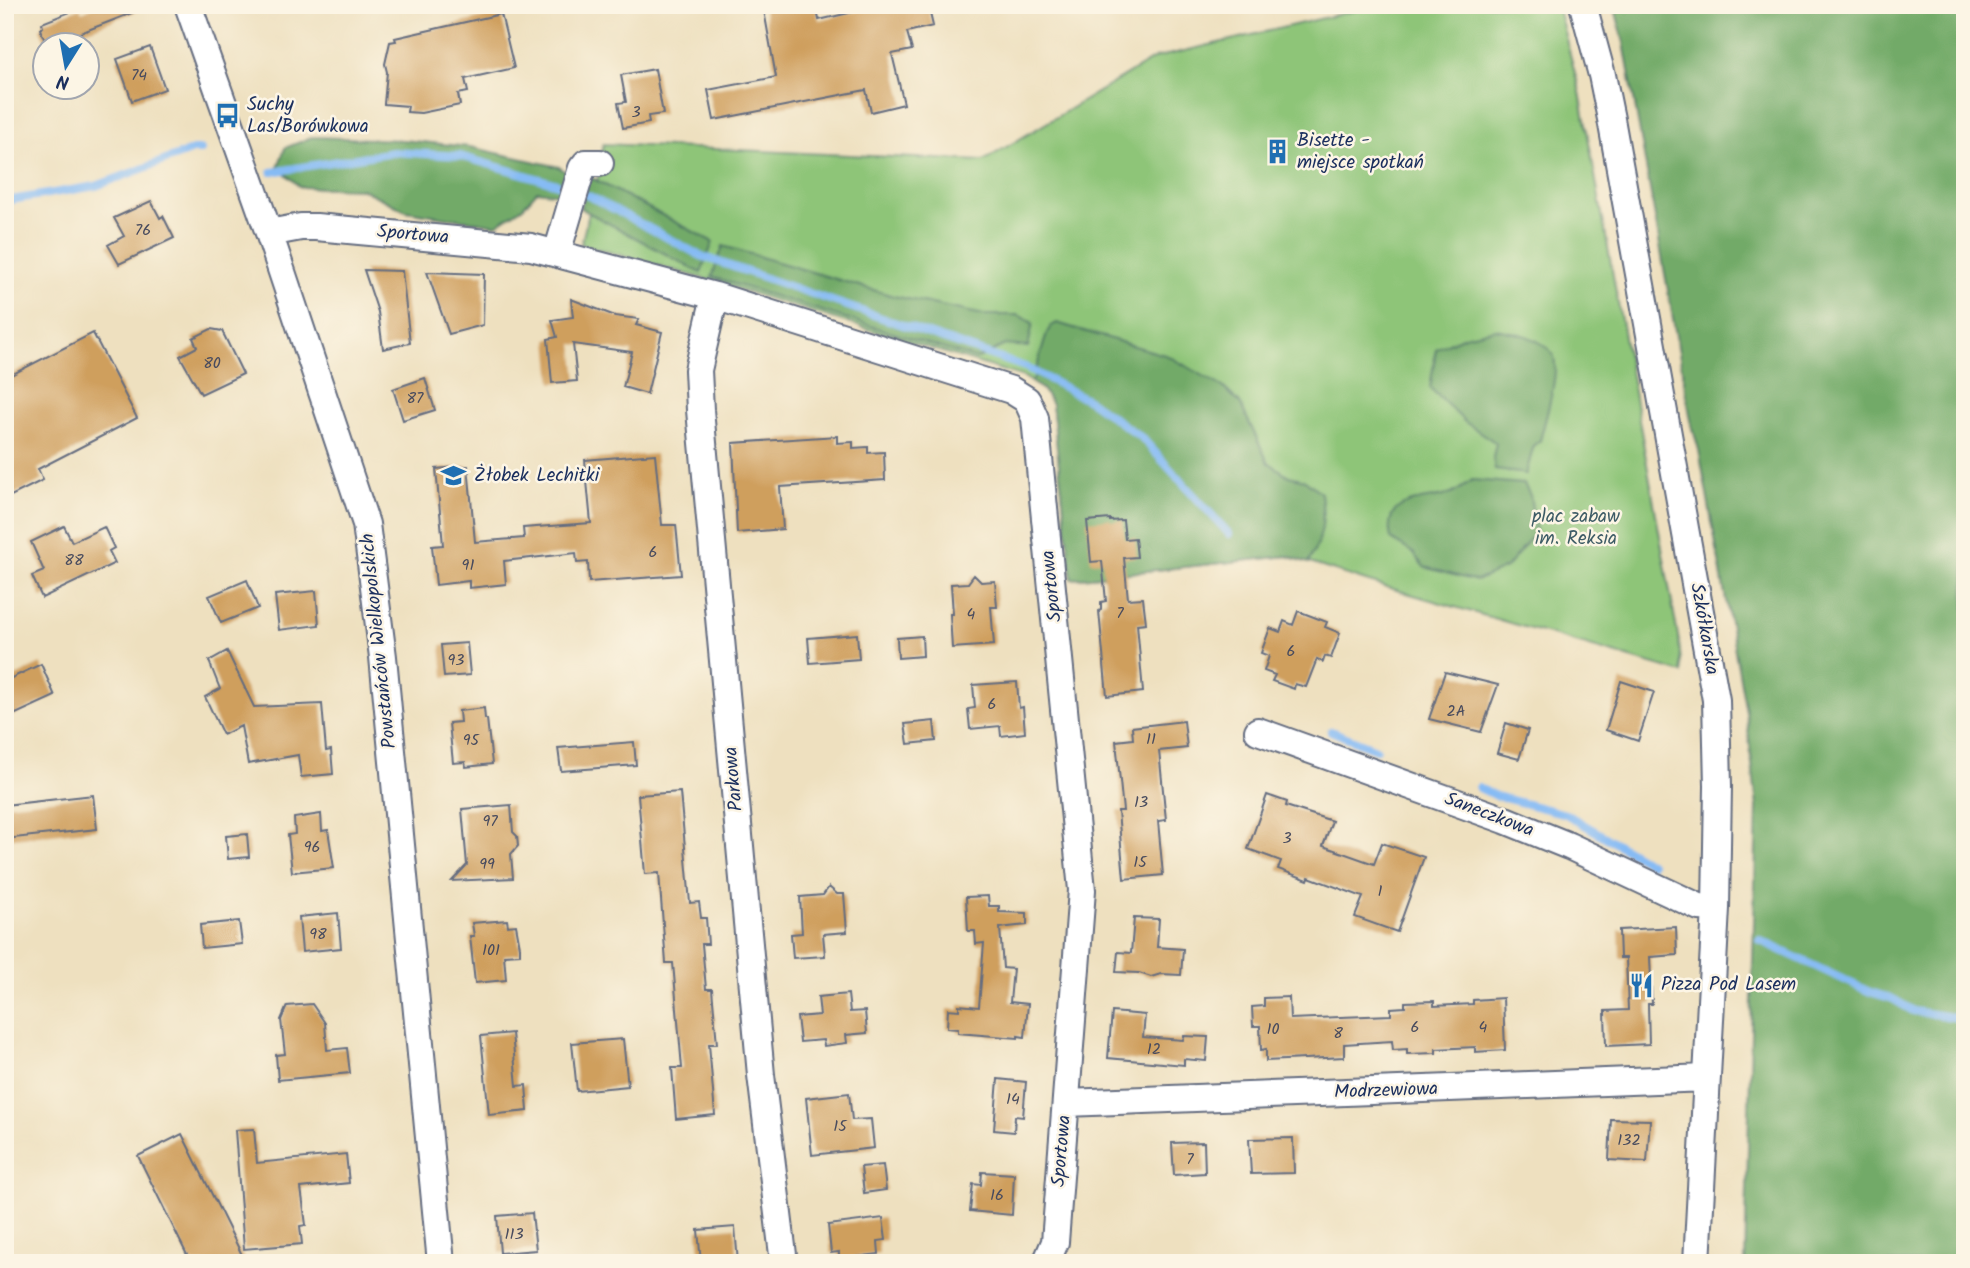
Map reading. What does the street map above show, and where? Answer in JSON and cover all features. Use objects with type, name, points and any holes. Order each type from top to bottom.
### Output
[{"type":"street","name":"Powstańców Wielkopolskich","points":[[188,5],[269,233],[357,495],[372,555],[441,1263]]},
{"type":"street","name":"Szkółkarska","points":[[1583,5],[1611,119],[1713,680],[1718,786],[1716,908],[1697,1263]]},
{"type":"street","points":[[557,253],[571,207],[590,168]]},
{"type":"street","name":"Sportowa","points":[[269,233],[316,228],[502,243],[557,253],[715,296],[1011,390],[1023,397],[1032,408],[1082,890],[1055,1242],[1046,1263]]},
{"type":"street","name":"Parkowa","points":[[715,296],[698,370],[700,410],[761,1075],[784,1263]]},
{"type":"street","name":"Saneczkowa","points":[[1258,731],[1505,820],[1569,846],[1699,907],[1716,908]]},
{"type":"street","name":"Modrzewiowa","points":[[1066,1103],[1707,1079]]},
{"type":"green space","name":"plac zabaw im. Reksia","points":[[1378,5],[1557,5],[1580,92],[1679,642],[1682,673],[1288,556],[1072,579],[1052,404],[1042,389],[1024,377],[709,280],[581,244],[600,170],[603,144],[983,161],[1155,58]]},
{"type":"green space","points":[[1614,5],[1965,5],[1965,1263],[1745,1263],[1757,807],[1746,712],[1624,43]]},
{"type":"green space","points":[[312,137],[403,140],[470,147],[559,167],[570,176],[565,195],[537,191],[523,207],[496,225],[406,211],[362,189],[300,187],[278,167],[285,148]]},
{"type":"green space","points":[[590,177],[713,242],[701,273],[580,208]]},
{"type":"green space","points":[[723,246],[894,296],[984,315],[1018,315],[1033,323],[1028,347],[1005,345],[977,359],[712,277]]},
{"type":"green space","points":[[1057,323],[1168,356],[1223,387],[1240,403],[1268,462],[1289,476],[1305,480],[1321,493],[1322,529],[1308,563],[1288,556],[1072,579],[1052,404],[1042,389],[1032,383],[1047,333],[1051,326]]},
{"type":"green space","points":[[1495,329],[1535,340],[1548,349],[1555,362],[1553,384],[1540,441],[1534,445],[1526,474],[1495,470],[1493,458],[1496,443],[1465,422],[1430,388],[1436,349],[1464,336]]},
{"type":"green space","points":[[1472,480],[1524,484],[1530,495],[1536,532],[1506,568],[1476,581],[1424,567],[1413,553],[1391,539],[1390,524],[1393,514],[1400,507],[1453,493]]},
{"type":"building","points":[[98,5],[147,7],[83,32],[41,32],[42,23],[80,8],[82,12]]},
{"type":"building","points":[[763,5],[816,5],[819,20],[883,5],[928,5],[933,26],[907,32],[912,50],[892,54],[904,104],[871,112],[866,90],[714,120],[708,90],[776,77]]},
{"type":"building","points":[[501,14],[514,68],[465,79],[468,92],[458,94],[460,105],[421,113],[407,112],[408,106],[384,104],[387,72],[385,64],[390,42],[396,41],[395,38]]},
{"type":"building","points":[[150,47],[165,89],[132,101],[117,59]]},
{"type":"building","points":[[655,69],[663,114],[648,116],[649,123],[623,128],[618,103],[626,102],[621,75]]},
{"type":"building","points":[[151,201],[160,218],[163,216],[174,238],[119,264],[108,245],[124,236],[114,218]]},
{"type":"building","points":[[364,270],[402,271],[410,343],[383,349],[378,312]]},
{"type":"building","points":[[427,272],[484,274],[483,325],[449,334]]},
{"type":"building","points":[[571,299],[615,316],[639,319],[636,325],[662,332],[647,394],[623,387],[632,352],[573,344],[577,381],[552,383],[548,339],[557,337],[552,320],[573,317]]},
{"type":"building","points":[[211,329],[222,331],[243,374],[201,394],[180,356],[197,347],[193,338]]},
{"type":"building","points":[[93,333],[137,418],[38,469],[43,480],[5,499],[5,378]]},
{"type":"building","points":[[425,378],[435,410],[403,420],[393,389]]},
{"type":"building","points":[[837,436],[837,443],[853,442],[853,448],[868,447],[868,453],[884,452],[885,480],[780,487],[783,529],[737,533],[733,443]]},
{"type":"building","points":[[655,454],[662,525],[676,525],[681,575],[589,582],[588,562],[577,563],[576,553],[504,561],[506,584],[469,588],[469,581],[436,585],[432,546],[443,545],[436,469],[468,466],[475,542],[524,538],[523,528],[591,523],[585,460]]},
{"type":"building","points":[[1123,520],[1125,539],[1135,538],[1137,557],[1124,558],[1128,599],[1143,598],[1146,623],[1137,624],[1143,692],[1107,696],[1099,611],[1101,602],[1106,601],[1102,561],[1091,562],[1087,521]]},
{"type":"building","points":[[64,526],[72,542],[104,527],[114,548],[109,551],[115,563],[42,598],[32,576],[44,571],[31,542]]},
{"type":"building","points":[[974,575],[981,582],[995,581],[997,607],[991,607],[994,645],[952,648],[951,584],[968,583]]},
{"type":"building","points":[[247,580],[258,608],[221,623],[209,596]]},
{"type":"building","points":[[316,591],[319,625],[279,630],[275,595]]},
{"type":"building","points":[[1298,611],[1327,622],[1325,627],[1340,633],[1331,658],[1325,656],[1323,662],[1317,659],[1306,687],[1295,684],[1294,689],[1272,681],[1275,675],[1264,671],[1269,656],[1261,653],[1270,628],[1280,632],[1284,621],[1293,625]]},
{"type":"building","points":[[857,634],[859,659],[810,663],[808,638]]},
{"type":"building","points":[[922,636],[923,656],[898,658],[897,638]]},
{"type":"building","points":[[467,643],[470,675],[444,677],[441,645]]},
{"type":"building","points":[[227,651],[254,707],[322,704],[326,751],[331,750],[333,774],[301,777],[298,755],[248,764],[241,726],[223,735],[205,697],[220,689],[209,661]]},
{"type":"building","points":[[41,664],[55,696],[5,719],[5,681]]},
{"type":"building","points":[[1445,672],[1498,685],[1481,732],[1429,719]]},
{"type":"building","points":[[1621,681],[1654,692],[1638,741],[1606,730]]},
{"type":"building","points":[[1017,682],[1025,733],[1001,736],[1000,726],[970,729],[968,709],[975,708],[973,685]]},
{"type":"building","points":[[484,708],[492,764],[466,767],[465,762],[453,763],[449,723],[460,722],[459,711]]},
{"type":"building","points":[[934,721],[936,741],[908,744],[905,724]]},
{"type":"building","points":[[1184,721],[1187,748],[1159,751],[1166,820],[1158,821],[1163,875],[1124,879],[1118,811],[1123,811],[1116,741],[1133,739],[1132,727]]},
{"type":"building","points":[[1506,723],[1528,730],[1519,759],[1497,753]]},
{"type":"building","points":[[634,742],[636,765],[561,771],[558,748]]},
{"type":"building","points":[[680,792],[690,903],[699,902],[701,918],[706,918],[708,944],[702,944],[706,989],[712,989],[717,1044],[709,1044],[715,1115],[676,1119],[672,1068],[682,1068],[673,963],[666,963],[659,873],[645,874],[638,795]]},
{"type":"building","points":[[93,795],[97,829],[5,839],[5,805]]},
{"type":"building","points":[[1267,795],[1287,802],[1286,806],[1332,821],[1323,846],[1374,864],[1382,843],[1424,857],[1397,932],[1355,917],[1363,897],[1309,877],[1308,880],[1278,869],[1281,861],[1248,849]]},
{"type":"building","points":[[511,805],[513,832],[517,836],[518,846],[511,854],[513,878],[452,881],[467,865],[462,809]]},
{"type":"building","points":[[321,814],[322,831],[328,830],[334,868],[292,872],[288,835],[295,834],[294,818]]},
{"type":"building","points":[[247,834],[249,857],[228,859],[226,836]]},
{"type":"building","points":[[829,887],[837,894],[844,894],[847,932],[823,934],[825,956],[793,958],[791,934],[802,933],[800,897],[823,895]]},
{"type":"building","points":[[988,896],[989,906],[999,906],[999,912],[1027,913],[1027,925],[1000,928],[1003,968],[1013,969],[1010,1002],[1028,1004],[1025,1037],[958,1033],[958,1029],[947,1028],[948,1009],[959,1010],[959,1005],[979,1007],[984,943],[976,944],[975,931],[968,931],[966,897]]},
{"type":"building","points":[[338,913],[341,948],[302,952],[299,917]]},
{"type":"building","points":[[1134,918],[1159,919],[1157,947],[1183,949],[1181,975],[1161,974],[1151,977],[1139,973],[1116,972],[1118,952],[1131,953]]},
{"type":"building","points":[[507,920],[508,926],[516,925],[520,954],[504,955],[506,980],[475,983],[470,936],[474,936],[472,923]]},
{"type":"building","points":[[239,921],[242,944],[202,948],[200,925]]},
{"type":"building","points":[[1676,927],[1677,955],[1650,957],[1652,1004],[1648,1004],[1649,1044],[1606,1046],[1605,1011],[1628,1010],[1626,958],[1620,958],[1619,930]]},
{"type":"building","points":[[848,994],[850,1012],[865,1011],[867,1033],[846,1035],[847,1043],[824,1046],[823,1040],[800,1042],[797,1017],[820,1015],[818,997]]},
{"type":"building","points":[[1289,997],[1290,1019],[1391,1015],[1391,1008],[1405,1007],[1405,1002],[1434,1001],[1434,1006],[1473,1004],[1473,1000],[1503,998],[1505,1050],[1475,1052],[1475,1047],[1407,1054],[1407,1049],[1393,1050],[1392,1041],[1344,1044],[1344,1057],[1266,1061],[1266,1049],[1261,1050],[1260,1026],[1253,1026],[1252,1007],[1264,1006],[1264,998]]},
{"type":"building","points":[[312,1004],[325,1023],[327,1050],[347,1048],[350,1073],[278,1080],[276,1055],[285,1054],[281,1020],[287,1006]]},
{"type":"building","points":[[1112,1012],[1145,1015],[1143,1037],[1183,1040],[1184,1036],[1208,1037],[1206,1061],[1184,1059],[1184,1065],[1108,1058]]},
{"type":"building","points":[[512,1033],[517,1086],[526,1085],[528,1111],[489,1115],[481,1036]]},
{"type":"building","points":[[623,1039],[628,1086],[577,1091],[572,1043]]},
{"type":"building","points":[[998,1079],[1026,1082],[1023,1117],[1015,1116],[1014,1132],[994,1130]]},
{"type":"building","points":[[849,1093],[852,1120],[871,1119],[874,1148],[812,1155],[806,1098]]},
{"type":"building","points":[[1611,1119],[1650,1120],[1647,1162],[1609,1160]]},
{"type":"building","points":[[254,1129],[257,1163],[346,1154],[349,1183],[301,1188],[306,1225],[300,1226],[302,1244],[244,1249],[235,1130]]},
{"type":"building","points":[[182,1134],[246,1263],[191,1263],[138,1156]]},
{"type":"building","points":[[1293,1138],[1294,1173],[1251,1174],[1249,1139]]},
{"type":"building","points":[[1204,1142],[1205,1173],[1174,1175],[1172,1143]]},
{"type":"building","points":[[883,1165],[886,1190],[864,1193],[861,1167]]},
{"type":"building","points":[[982,1172],[1014,1174],[1012,1215],[970,1211],[973,1184],[981,1185]]},
{"type":"building","points":[[532,1213],[536,1250],[500,1253],[497,1216]]},
{"type":"building","points":[[883,1218],[886,1240],[878,1241],[879,1254],[839,1259],[839,1252],[831,1253],[828,1225]]},
{"type":"building","points":[[735,1227],[738,1263],[701,1263],[698,1230]]},
{"type":"waterway","points":[[5,201],[96,186],[193,150],[201,150]]},
{"type":"waterway","points":[[272,172],[393,152],[460,156],[564,186],[591,197],[701,256],[1025,367],[1090,401],[1142,438],[1229,534]]},
{"type":"waterway","points":[[1331,731],[1376,749]]},
{"type":"waterway","points":[[1479,788],[1496,796],[1566,814],[1651,864]]},
{"type":"waterway","points":[[1759,940],[1870,992],[1893,999],[1913,1011],[1965,1019]]},
{"type":"place","name":"Suchy Las/Borówkowa","points":[[227,116]]},
{"type":"place","name":"Bisette - miejsce spotkań","points":[[1277,152]]},
{"type":"place","name":"Żłobek Lechitki","points":[[454,476]]},
{"type":"place","name":"Pizza Pod Lasem","points":[[1641,985]]}]
